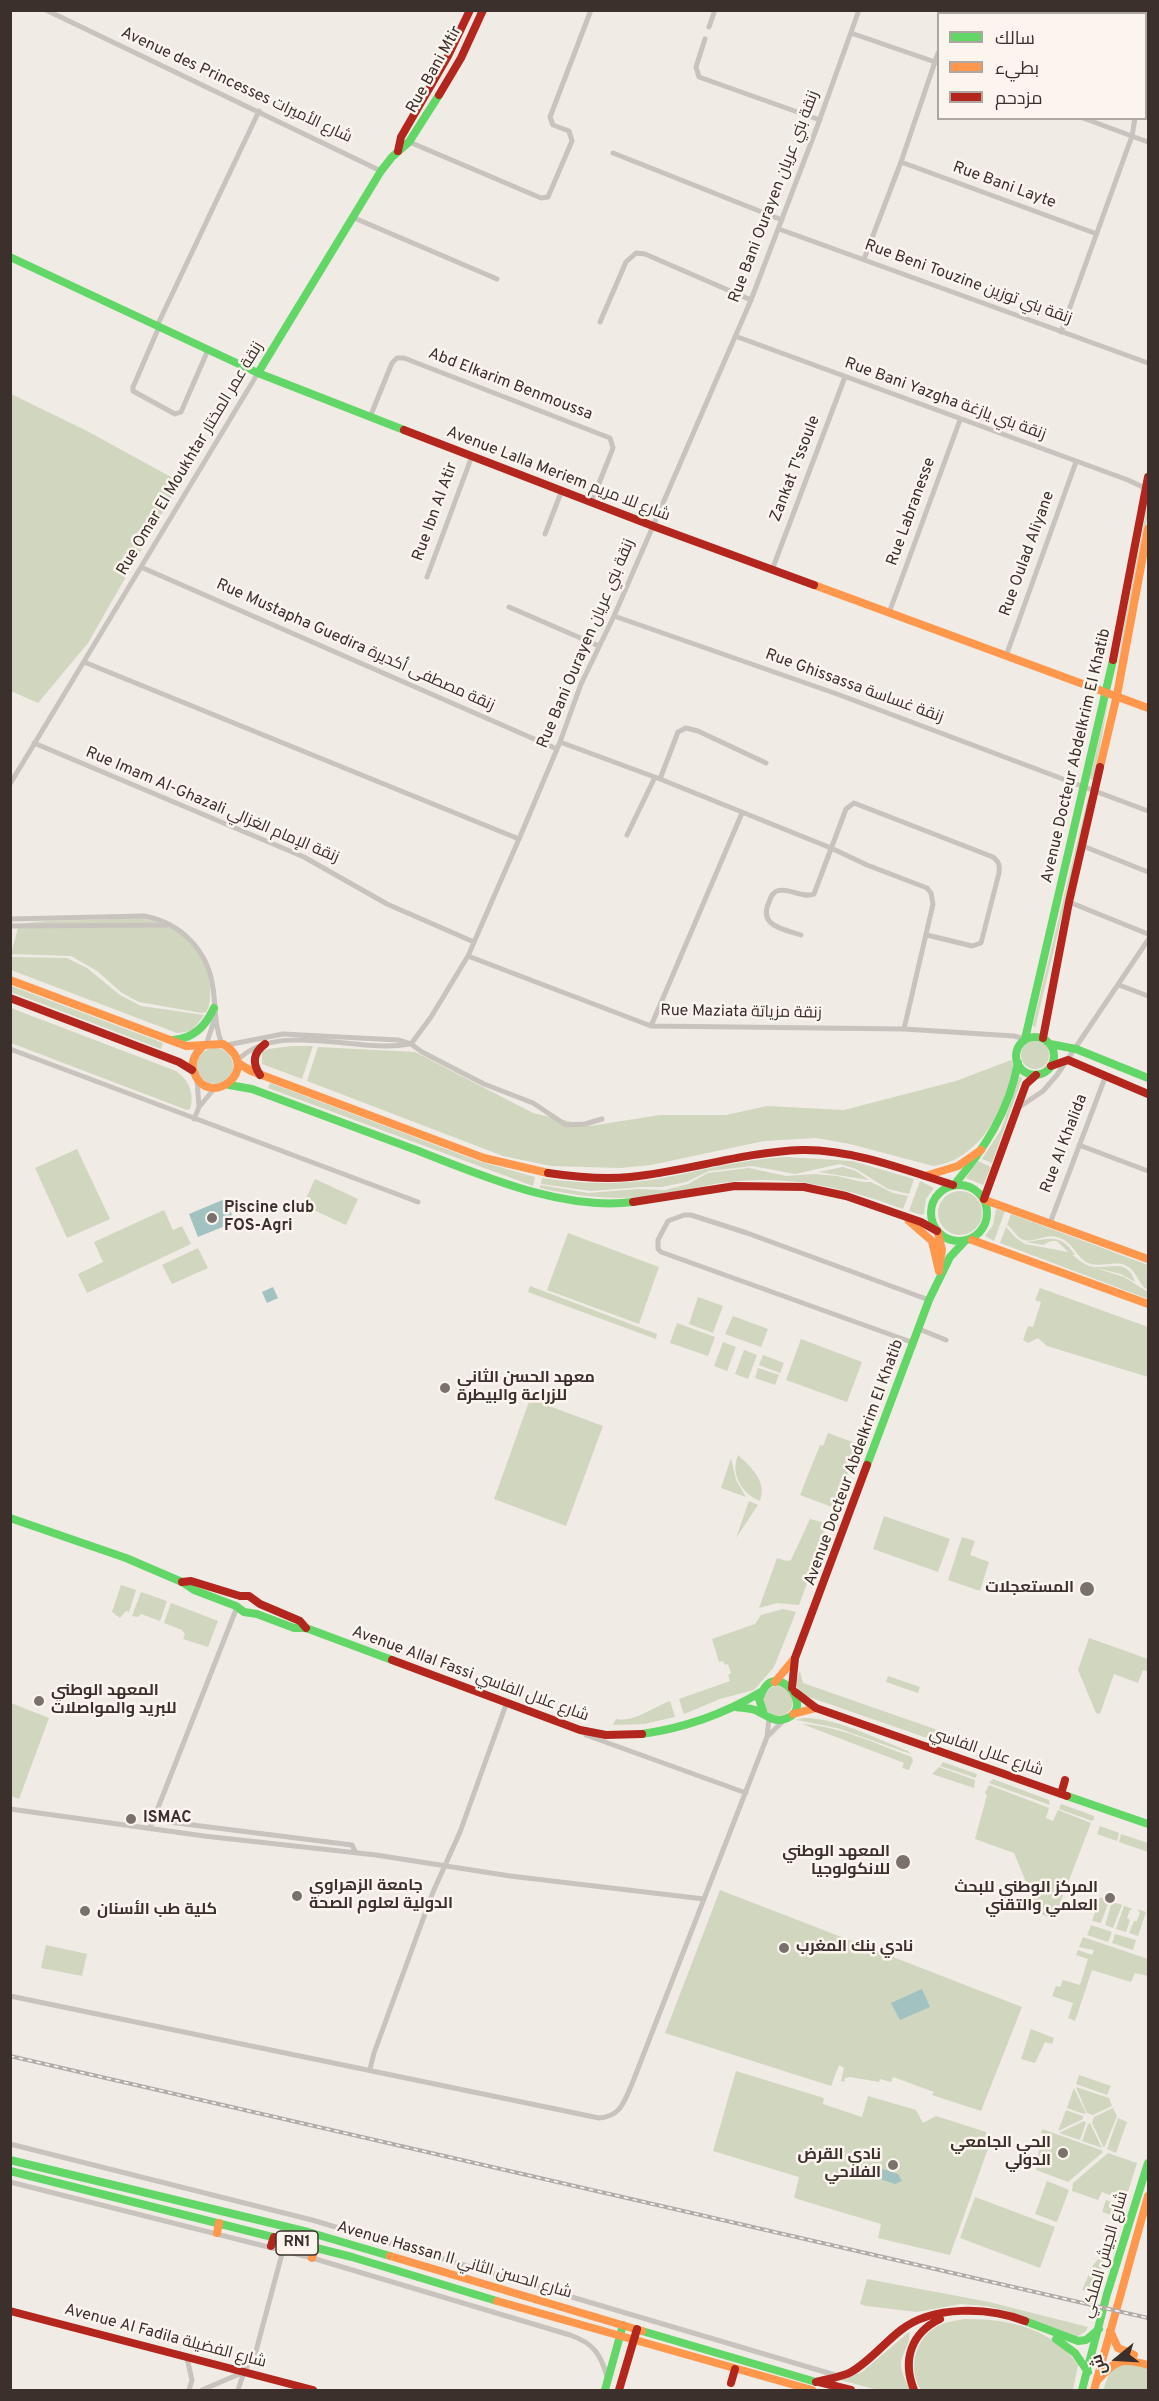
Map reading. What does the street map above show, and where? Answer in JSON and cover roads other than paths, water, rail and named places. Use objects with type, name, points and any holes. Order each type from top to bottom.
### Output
[{"type":"main road","name":"Rue Bani Mtir","points":[[401,137],[448,56],[467,11]]},
{"type":"main road","name":"Rue Bani Mtir","points":[[409,142],[461,58],[481,14]]},
{"type":"main road","name":"Rue Omar El Moukhtar زنقة عمر المختار","points":[[398,151],[401,137]]},
{"type":"main road","name":"Rue Omar El Moukhtar زنقة عمر المختار","points":[[258,373],[381,171],[409,142]]},
{"type":"main road","name":"Avenue Lalla Meriem شارع للا مريم","points":[[10,257],[258,373],[653,526],[1149,708]]},
{"type":"main road","name":"Avenue Docteur Abdelkrim El Khatib","points":[[1025,1039],[1107,691],[1149,477]]},
{"type":"main road","name":"Avenue Docteur Abdelkrim El Khatib","points":[[1043,1038],[1069,902],[1117,695],[1149,529]]},
{"type":"main road","points":[[10,980],[186,1046],[224,1045],[233,1052],[237,1062],[237,1075],[229,1084],[214,1089],[207,1088],[197,1080],[192,1070],[193,1058],[204,1046]]},
{"type":"main road","points":[[10,998],[179,1062],[192,1070]]},
{"type":"main road","points":[[168,1039],[181,1039],[199,1032],[214,1008]]},
{"type":"main road","points":[[953,1185],[990,1139],[1002,1116],[1014,1085],[1017,1050],[1025,1039],[1043,1038],[1050,1044],[1054,1052],[1051,1066]]},
{"type":"main road","points":[[260,1075],[254,1057],[258,1049],[266,1044]]},
{"type":"main road","points":[[1050,1044],[1076,1049],[1149,1078]]},
{"type":"main road","points":[[968,1241],[978,1235],[986,1222],[985,1199],[1026,1084],[1036,1075],[1068,1060],[1149,1094]]},
{"type":"main road","points":[[237,1062],[260,1075],[484,1158],[539,1173],[584,1178],[630,1177],[746,1155],[779,1150],[804,1150],[868,1158],[953,1185]]},
{"type":"main road","points":[[1017,1063],[1023,1070],[1036,1075]]},
{"type":"main road","points":[[229,1084],[252,1089],[495,1180],[560,1198],[628,1203],[735,1186],[781,1185],[804,1187],[846,1196],[905,1216],[948,1239],[990,1245],[1149,1304]]},
{"type":"main road","points":[[924,1176],[950,1170],[981,1150]]},
{"type":"main road","points":[[939,1274],[942,1250],[938,1232],[931,1218],[933,1204],[940,1192],[953,1185],[961,1184],[974,1189],[985,1199],[1149,1259]]},
{"type":"main road","points":[[905,1216],[933,1240],[937,1251],[939,1274]]},
{"type":"main road","name":"Avenue Docteur Abdelkrim El Khatib","points":[[795,1658],[939,1274],[954,1251],[968,1241]]},
{"type":"main road","points":[[10,1518],[126,1558],[248,1613],[294,1628],[306,1628]]},
{"type":"main road","points":[[182,1582],[191,1581],[253,1598],[260,1604],[296,1619],[306,1628]]},
{"type":"main road","points":[[237,1607],[236,1599],[240,1596]]},
{"type":"main road","points":[[256,1614],[260,1611],[260,1604]]},
{"type":"main road","name":"Avenue Allal Fassi شارع علال الفاسي","points":[[306,1628],[507,1702],[576,1731],[612,1735],[648,1733],[680,1726],[732,1707],[761,1692]]},
{"type":"main road","points":[[766,1716],[759,1699],[761,1692],[775,1682],[795,1658]]},
{"type":"main road","points":[[793,1690],[795,1658]]},
{"type":"main road","points":[[775,1682],[787,1684],[793,1690],[797,1699],[793,1714]]},
{"type":"main road","name":"شارع علال الفاسي","points":[[793,1690],[816,1708],[1149,1824]]},
{"type":"main road","points":[[732,1707],[754,1710],[766,1716],[784,1720],[793,1714],[816,1708]]},
{"type":"main road","points":[[1061,1794],[1065,1780]]},
{"type":"main road","name":"Avenue Hassan II شارع الحسن الثاني","points":[[10,2160],[308,2232],[851,2391]]},
{"type":"main road","name":"شارع الجيش الملكي","points":[[1083,2391],[1107,2294],[1149,2163]]},
{"type":"main road","name":"Avenue Hassan II شارع الحسن الثاني","points":[[10,2171],[335,2253],[634,2342],[812,2391]]},
{"type":"main road","name":"شارع الجيش الملكي","points":[[1094,2391],[1149,2196]]},
{"type":"main road","points":[[217,2233],[219,2223]]},
{"type":"main road","points":[[271,2247],[273,2236]]},
{"type":"main road","points":[[312,2258],[315,2248]]},
{"type":"main road","points":[[333,2263],[335,2253]]},
{"type":"main road","name":"Avenue Al Fadila شارع الفضيلة","points":[[10,2311],[187,2358],[245,2370],[313,2391]]},
{"type":"main road","points":[[816,2382],[857,2368],[903,2328],[926,2318],[946,2313],[975,2311],[1010,2315],[1078,2342],[1086,2340],[1099,2329]]},
{"type":"main road","points":[[914,2391],[909,2379],[907,2363],[913,2343],[935,2321],[962,2316],[1001,2319],[1042,2332],[1075,2353],[1088,2372]]},
{"type":"main road","points":[[605,2391],[623,2325]]},
{"type":"main road","points":[[1111,2326],[1114,2342],[1122,2351],[1149,2360]]},
{"type":"main road","points":[[619,2391],[637,2329]]},
{"type":"main road","points":[[1096,2380],[1110,2365],[1119,2360],[1130,2359],[1149,2365]]},
{"type":"main road","points":[[731,2383],[735,2369]]},
{"type":"street","name":"Avenue des Princesses شارع الأميرات","points":[[46,10],[381,171]]},
{"type":"street","points":[[401,137],[541,198],[548,197],[572,141],[569,132],[553,124],[550,117],[591,10]]},
{"type":"street","points":[[709,27],[715,10]]},
{"type":"street","name":"Rue Bani Ourayen زنقة بني عريان","points":[[411,1044],[431,1017],[468,956],[519,839],[560,742],[581,684],[614,616],[751,300],[820,120],[859,10]]},
{"type":"street","points":[[467,11],[481,14]]},
{"type":"street","points":[[851,33],[937,62],[864,259]]},
{"type":"street","points":[[705,39],[696,68],[699,77],[820,120]]},
{"type":"street","points":[[208,350],[181,412],[175,414],[135,394],[132,389],[158,327],[259,111]]},
{"type":"street","points":[[1088,120],[1149,142]]},
{"type":"street","points":[[1060,332],[1132,136],[1135,120]]},
{"type":"street","points":[[613,153],[782,220]]},
{"type":"street","name":"Rue Bani Layte","points":[[901,162],[1097,234]]},
{"type":"street","points":[[352,217],[497,279]]},
{"type":"street","name":"Rue Beni Touzine زنقة بني توزين","points":[[779,229],[1149,363]]},
{"type":"street","points":[[600,322],[626,262],[636,253],[645,254],[751,300]]},
{"type":"street","name":"Rue Bani Yazgha زنقة بني يازغة","points":[[735,336],[1147,489]]},
{"type":"street","name":"Abd Elkarim Benmoussa","points":[[370,417],[392,363],[398,358],[404,358],[610,438],[613,448],[592,501]]},
{"type":"street","name":"Rue Omar El Moukhtar زنقة عمر المختار","points":[[10,784],[258,373]]},
{"type":"street","name":"Zankat T'ssoule","points":[[772,570],[844,377]]},
{"type":"street","name":"Rue Labranesse","points":[[889,613],[960,420]]},
{"type":"street","name":"Rue Ibn Al Atir","points":[[427,577],[472,456]]},
{"type":"street","name":"Rue Oulad Aliyane","points":[[1006,656],[1076,462]]},
{"type":"street","points":[[545,534],[562,490]]},
{"type":"street","name":"Rue Mustapha Guedira زنقة مصطفى أكديرة","points":[[142,568],[557,749]]},
{"type":"street","points":[[509,607],[599,646]]},
{"type":"street","name":"Rue Ghissassa زنقة غساسة","points":[[614,616],[837,694],[1149,811]]},
{"type":"street","points":[[84,662],[519,839]]},
{"type":"street","points":[[627,835],[658,778],[678,732],[686,728],[699,731],[766,763]]},
{"type":"street","points":[[560,742],[658,778],[927,888],[931,893],[933,904],[904,1029]]},
{"type":"street","name":"Rue Imam Al-Ghazali زنقة الإمام الغزالي","points":[[34,743],[304,857],[387,904],[474,942]]},
{"type":"street","points":[[801,935],[773,925],[765,910],[772,894],[779,890],[808,896],[814,894],[846,809],[854,803],[993,856],[1000,865],[981,943],[972,946],[927,935]]},
{"type":"street","points":[[651,1026],[742,813]]},
{"type":"street","points":[[1083,846],[1149,872]]},
{"type":"street","points":[[1069,902],[1149,934]]},
{"type":"street","points":[[10,919],[144,916],[169,924],[188,936],[205,959],[211,975],[215,1019],[224,1045],[267,1036],[296,1034],[391,1039],[411,1044],[484,1084],[539,1107],[566,1125],[585,1124],[602,1119]]},
{"type":"street","points":[[10,926],[169,924]]},
{"type":"street","points":[[1016,1109],[1051,1083],[1149,940]]},
{"type":"street","name":"Rue Maziata زنقة مزياتة","points":[[468,956],[651,1026],[904,1029],[1014,1036],[1025,1039]]},
{"type":"street","points":[[1119,985],[1149,996]]},
{"type":"street","points":[[204,1046],[215,1019]]},
{"type":"street","points":[[237,1062],[249,1050],[266,1044],[308,1041],[392,1046],[411,1044]]},
{"type":"street","points":[[10,1049],[418,1202]]},
{"type":"street","name":"Rue Al Khalida","points":[[1050,1223],[1106,1075]]},
{"type":"street","points":[[197,1080],[199,1107]]},
{"type":"street","points":[[194,1119],[199,1107],[214,1089]]},
{"type":"street","points":[[1079,1145],[1149,1172]]},
{"type":"street","points":[[914,1343],[661,1252],[658,1249],[657,1240],[668,1221],[691,1215],[747,1233],[929,1300]]},
{"type":"street","points":[[919,1329],[946,1340]]},
{"type":"street","points":[[150,1828],[237,1607]]},
{"type":"street","points":[[370,2069],[433,1892],[446,1866],[507,1702]]},
{"type":"street","points":[[10,1996],[607,2118],[621,2110],[661,2010],[767,1737],[766,1716]]},
{"type":"street","points":[[767,1737],[784,1720]]},
{"type":"street","points":[[576,1731],[746,1793]]},
{"type":"street","points":[[10,1809],[356,1852],[510,1876],[704,1899]]},
{"type":"street","points":[[153,1820],[352,1845],[356,1852]]},
{"type":"street","points":[[10,2144],[332,2226],[839,2376]]},
{"type":"street","points":[[10,2182],[333,2263],[582,2339],[594,2347],[599,2354],[608,2380]]},
{"type":"street","points":[[238,2391],[245,2370],[256,2351],[283,2250]]},
{"type":"street","points":[[187,2358],[192,2380],[189,2391]]},
{"type":"street","points":[[202,2391],[245,2370]]},
{"type":"water","name":"Piscine club FOS-Agri","points":[[225,1199],[235,1222],[198,1237],[189,1214]]},
{"type":"water","points":[[273,1287],[278,1298],[267,1303],[262,1292]]},
{"type":"water","points":[[922,1989],[930,2007],[900,2020],[891,2003]]},
{"type":"water","points":[[877,2167],[898,2174],[902,2181],[895,2184],[874,2177]]},
{"type":"railway","points":[[10,2056],[1148,2318]]},
{"type":"place","name":"Piscine club FOS-Agri","points":[[212,1218]]},
{"type":"place","name":"معهد الحسن الثاني للزراعة والبيطرة","points":[[445,1388]]},
{"type":"place","name":"المستعجلات","points":[[1087,1589]]},
{"type":"place","name":"المعهد الوطني للبريد والمواصلات","points":[[39,1701]]},
{"type":"place","name":"ISMAC","points":[[131,1819]]},
{"type":"place","name":"المعهد الوطني للانكولوجيا","points":[[903,1862]]},
{"type":"place","name":"جامعة الزهراوي الدولية لعلوم الصحة","points":[[297,1896]]},
{"type":"place","name":"المركز الوطني للبحث العلمي والتقني","points":[[1110,1898]]},
{"type":"place","name":"كلية طب الأسنان","points":[[85,1911]]},
{"type":"place","name":"نادي بنك المغرب","points":[[784,1948]]},
{"type":"place","name":"الحي الجامعي الدولي","points":[[1063,2153]]},
{"type":"place","name":"نادي القرض الفلاحي","points":[[893,2165]]}]
